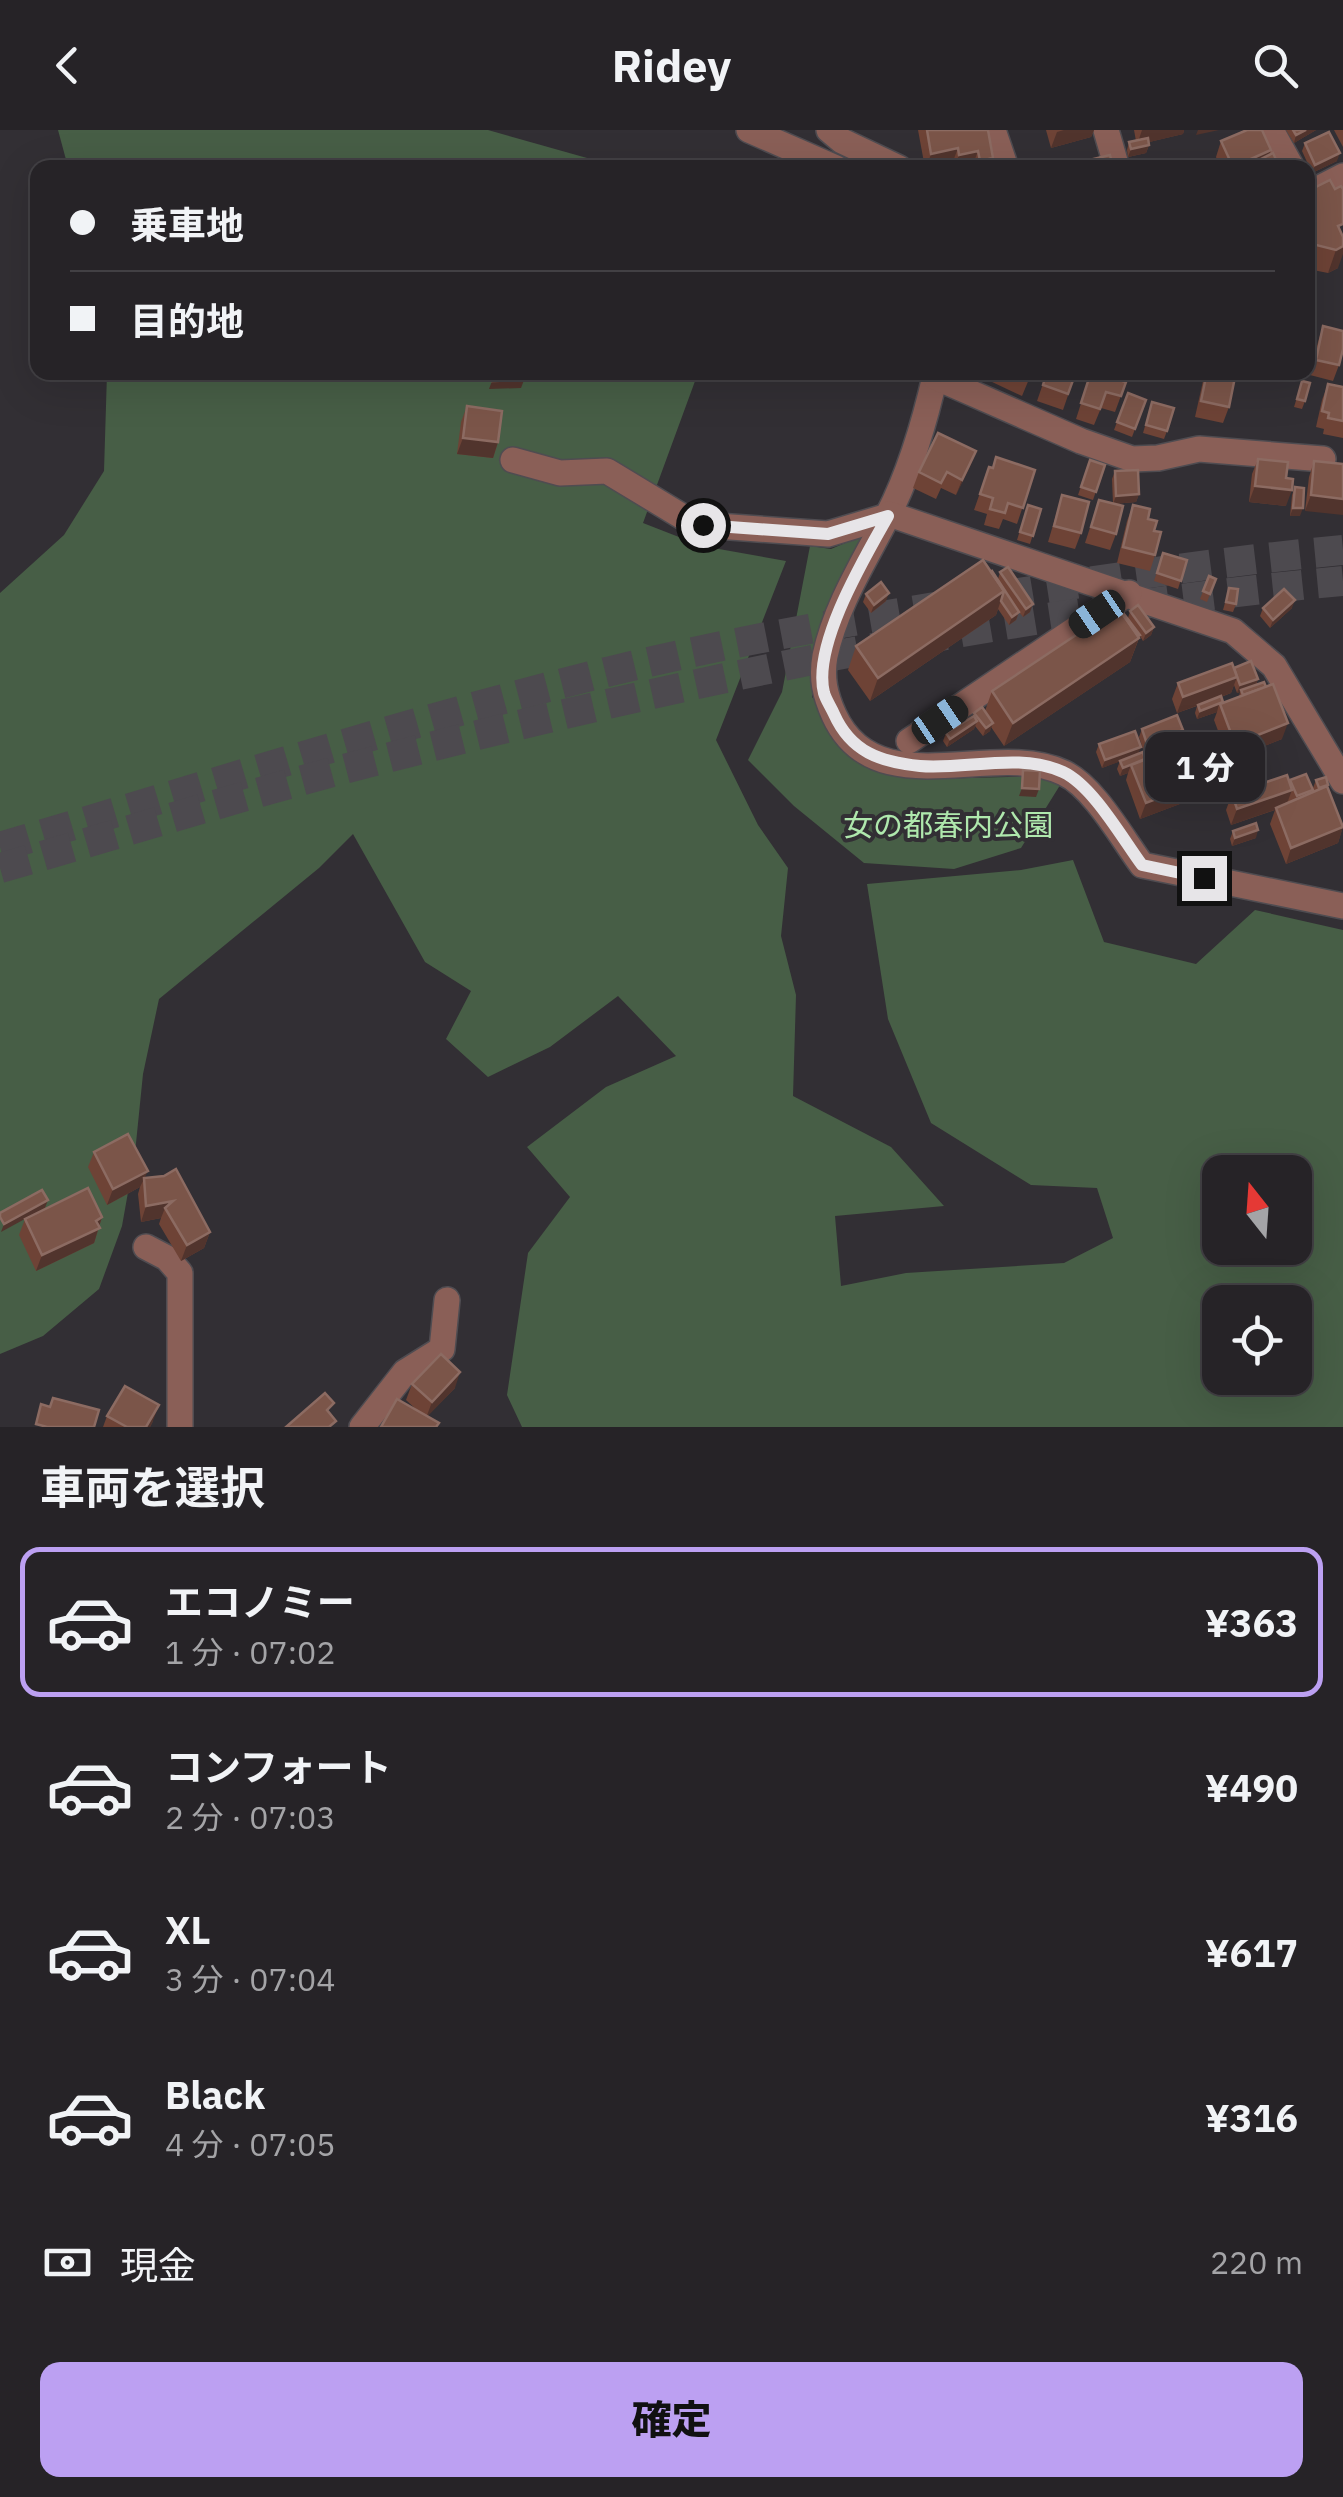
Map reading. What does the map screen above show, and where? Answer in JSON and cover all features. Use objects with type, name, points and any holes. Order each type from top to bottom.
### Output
[{"type":"street","points":[[754,130],[819,160]]},
{"type":"street","points":[[829,130],[842,141],[882,160]]},
{"type":"street","points":[[993,130],[1003,160]]},
{"type":"street","points":[[1106,130],[1115,160]]},
{"type":"street","points":[[1271,130],[1288,160]]},
{"type":"street","points":[[1315,190],[1343,176]]},
{"type":"street","points":[[934,380],[889,515],[846,596],[825,658],[824,692],[842,732],[875,758],[906,764],[1042,764],[1068,774],[1088,792],[1142,865],[1343,906]]},
{"type":"street","points":[[949,380],[1082,441],[1132,459],[1199,449],[1323,458]]},
{"type":"street","points":[[513,460],[560,473],[607,471],[703,525],[828,534],[889,515],[1233,631],[1274,666],[1343,781]]},
{"type":"street","points":[[909,741],[1128,593]]},
{"type":"street","points":[[146,1247],[166,1258],[180,1273],[180,1427]]},
{"type":"street","points":[[362,1427],[405,1372],[442,1349],[447,1300]]},
{"type":"green space","points":[[58,130],[488,130],[594,160],[66,160]]},
{"type":"green space","points":[[107,380],[695,380],[643,523],[702,546],[786,561],[716,740],[758,825],[788,868],[781,936],[796,995],[793,1096],[891,1147],[944,1206],[835,1216],[841,1286],[906,1273],[1064,1263],[1113,1238],[1097,1188],[1031,1185],[931,1123],[888,1019],[867,884],[1021,870],[1073,860],[1104,942],[1196,964],[1255,910],[1343,930],[1343,1427],[522,1427],[507,1395],[528,1253],[570,1197],[527,1147],[606,1087],[676,1056],[618,996],[550,1047],[488,1077],[446,1039],[471,991],[425,962],[353,834],[319,868],[159,999],[143,1074],[122,1226],[99,1289],[43,1336],[0,1354],[0,593],[64,535],[104,471]]},
{"type":"green space","name":"女の都春内公園","points":[[864,535],[816,639],[812,697],[867,766],[901,777],[1044,776],[1062,782],[1021,848],[954,869],[864,863],[794,806],[748,760],[782,692],[810,546],[831,549]]},
{"type":"building","points":[[927,130],[988,130],[993,158],[980,160],[978,151],[959,155],[958,148],[931,154]]},
{"type":"building","points":[[1247,130],[1262,130],[1271,150],[1249,160],[1230,160],[1221,141]]},
{"type":"building","points":[[1329,132],[1340,153],[1315,165],[1305,143]]},
{"type":"building","points":[[1148,138],[1149,145],[1131,149],[1129,142]]},
{"type":"building","points":[[1330,180],[1335,189],[1343,189],[1343,224],[1338,226],[1343,246],[1336,250],[1315,243],[1315,188]]},
{"type":"building","points":[[1323,326],[1343,331],[1339,365],[1316,360]]},
{"type":"building","points":[[1045,380],[1073,380],[1068,394],[1043,385]]},
{"type":"building","points":[[1088,380],[1126,382],[1121,396],[1106,392],[1100,409],[1081,403]]},
{"type":"building","points":[[1205,380],[1234,380],[1229,407],[1201,401]]},
{"type":"building","points":[[1302,381],[1310,383],[1305,401],[1297,399]]},
{"type":"building","points":[[1328,384],[1343,387],[1343,421],[1328,418],[1329,413],[1322,411]]},
{"type":"building","points":[[1128,393],[1146,400],[1135,429],[1117,422]]},
{"type":"building","points":[[1152,402],[1174,408],[1167,431],[1146,425]]},
{"type":"building","points":[[467,406],[502,411],[498,442],[463,438]]},
{"type":"building","points":[[938,433],[976,451],[962,480],[947,472],[941,483],[919,472]]},
{"type":"building","points":[[996,457],[1035,470],[1023,508],[1008,503],[1005,513],[990,509],[993,498],[980,494]]},
{"type":"building","points":[[1258,459],[1288,462],[1286,478],[1293,479],[1292,490],[1255,486]]},
{"type":"building","points":[[1090,460],[1105,465],[1096,492],[1081,487]]},
{"type":"building","points":[[1314,461],[1343,464],[1343,499],[1311,495]]},
{"type":"building","points":[[1138,470],[1139,494],[1116,496],[1115,471]]},
{"type":"building","points":[[1295,487],[1304,488],[1303,508],[1293,508]]},
{"type":"building","points":[[1062,495],[1089,502],[1081,533],[1054,526]]},
{"type":"building","points":[[1099,500],[1123,506],[1116,534],[1091,527]]},
{"type":"building","points":[[1028,505],[1041,509],[1033,536],[1020,532]]},
{"type":"building","points":[[1133,505],[1150,509],[1148,519],[1157,521],[1154,531],[1161,532],[1155,555],[1123,547]]},
{"type":"building","points":[[1163,553],[1187,560],[1181,581],[1157,573]]},
{"type":"building","points":[[983,560],[1004,591],[878,678],[856,646]]},
{"type":"building","points":[[1008,567],[1033,604],[1026,609],[1000,572]]},
{"type":"building","points":[[992,571],[1019,612],[1012,617],[1001,601],[1004,591]]},
{"type":"building","points":[[1209,576],[1216,579],[1210,594],[1203,591]]},
{"type":"building","points":[[881,582],[889,593],[874,605],[866,594]]},
{"type":"building","points":[[1229,588],[1238,589],[1236,604],[1226,602]]},
{"type":"building","points":[[1284,589],[1295,600],[1273,620],[1263,608]]},
{"type":"building","points":[[1138,605],[1154,627],[1146,633],[1130,611]]},
{"type":"building","points":[[1118,607],[1139,638],[1013,723],[992,691]]},
{"type":"building","points":[[1251,661],[1258,679],[1240,685],[1234,668]]},
{"type":"building","points":[[1232,663],[1237,677],[1183,697],[1178,683]]},
{"type":"building","points":[[1264,682],[1266,687],[1243,695],[1241,690]]},
{"type":"building","points":[[1273,684],[1288,723],[1235,744],[1220,704]]},
{"type":"building","points":[[1221,696],[1223,702],[1200,711],[1198,705]]},
{"type":"building","points":[[982,707],[993,723],[986,728],[974,713]]},
{"type":"building","points":[[1177,715],[1183,730],[1147,744],[1142,729]]},
{"type":"building","points":[[974,716],[977,721],[950,739],[946,733]]},
{"type":"building","points":[[1135,731],[1141,747],[1105,760],[1099,744]]},
{"type":"building","points":[[1189,736],[1191,741],[1163,751],[1161,746]]},
{"type":"building","points":[[1184,745],[1198,783],[1146,803],[1131,765]]},
{"type":"building","points":[[1143,752],[1145,759],[1123,768],[1120,761]]},
{"type":"building","points":[[1023,770],[1040,771],[1039,789],[1022,788]]},
{"type":"building","points":[[1306,774],[1313,790],[1297,796],[1290,780]]},
{"type":"building","points":[[1287,775],[1292,790],[1237,809],[1232,794]]},
{"type":"building","points":[[1326,777],[1328,785],[1319,788],[1316,780]]},
{"type":"building","points":[[1327,786],[1343,827],[1291,848],[1276,808]]},
{"type":"building","points":[[1256,823],[1258,830],[1235,838],[1233,831]]},
{"type":"building","points":[[128,1134],[148,1171],[113,1189],[94,1152]]},
{"type":"building","points":[[176,1169],[210,1232],[187,1245],[165,1208],[173,1201],[146,1206],[144,1178],[164,1176]]},
{"type":"building","points":[[88,1188],[102,1217],[96,1221],[100,1228],[42,1255],[25,1219]]},
{"type":"building","points":[[42,1190],[48,1200],[4,1224],[0,1213]]},
{"type":"building","points":[[441,1354],[460,1372],[432,1402],[412,1384]]},
{"type":"building","points":[[125,1386],[159,1405],[146,1427],[127,1427],[107,1416]]},
{"type":"building","points":[[325,1393],[334,1403],[327,1410],[336,1421],[329,1427],[286,1427]]},
{"type":"building","points":[[53,1398],[99,1410],[94,1427],[36,1424],[41,1404],[50,1407]]},
{"type":"building","points":[[397,1399],[439,1423],[436,1427],[381,1427]]},
{"type":"tunnel","points":[[0,847],[458,712],[696,651],[1050,588],[1343,550]]},
{"type":"tunnel","points":[[0,868],[371,762],[732,677],[1097,610],[1343,581]]},
{"type":"route","points":[[703,525],[828,534],[888,516],[840,609],[825,658],[824,692],[842,732],[875,758],[922,766],[1042,764],[1068,774],[1088,792],[1142,865],[1204,878]]}]
